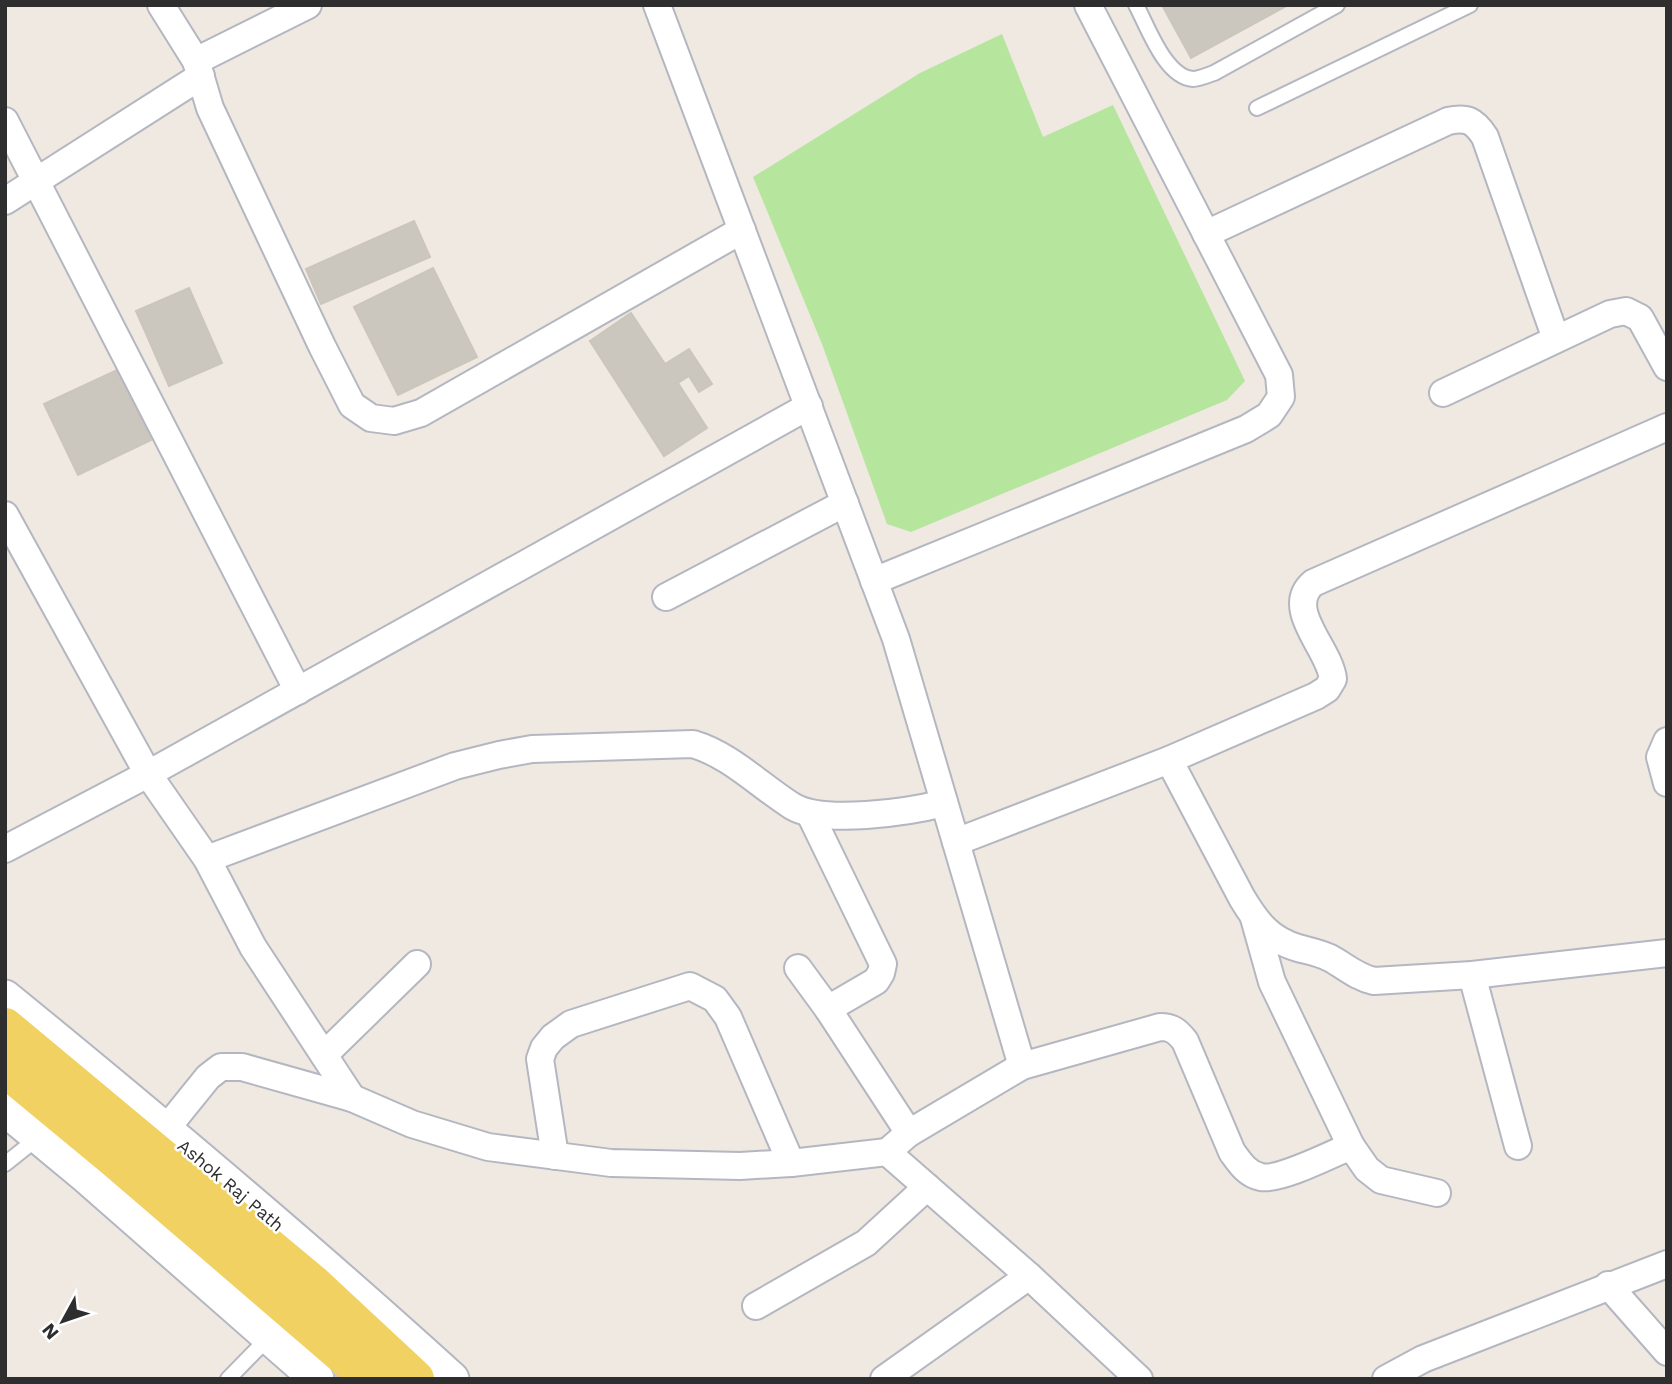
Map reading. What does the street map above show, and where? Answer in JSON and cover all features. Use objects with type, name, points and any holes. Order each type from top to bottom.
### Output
[{"type":"main road","name":"Ashok Raj Path","points":[[5,1027],[312,1283],[415,1379]]},
{"type":"main road","points":[[5,1068],[125,1167],[371,1379]]},
{"type":"street","points":[[161,5],[199,69],[210,108],[322,346],[352,405],[371,418],[394,421],[421,413],[742,230]]},
{"type":"street","points":[[5,201],[199,69],[308,5]]},
{"type":"street","points":[[657,5],[896,639],[1022,1066]]},
{"type":"street","points":[[874,581],[1245,429],[1269,415],[1281,397],[1279,375],[1088,5]]},
{"type":"street","points":[[1206,234],[1448,121],[1464,118],[1476,123],[1485,137],[1556,339]]},
{"type":"street","points":[[5,121],[298,691]]},
{"type":"street","points":[[1443,393],[1610,314],[1626,311],[1640,318],[1667,367]]},
{"type":"street","points":[[5,849],[148,774],[808,406]]},
{"type":"street","points":[[956,842],[1169,760],[1304,702],[1327,689],[1334,679],[1332,667],[1303,614],[1301,600],[1312,583],[1667,428]]},
{"type":"street","points":[[666,597],[845,503]]},
{"type":"street","points":[[5,515],[148,774],[207,859],[253,947],[352,1098]]},
{"type":"street","points":[[1667,741],[1660,757],[1667,783]]},
{"type":"street","points":[[207,859],[455,766],[532,749],[693,744],[709,749],[794,807],[823,816],[897,813],[944,803]]},
{"type":"street","points":[[1169,760],[1254,918],[1266,932],[1284,944],[1325,956],[1363,979],[1374,981],[1472,975],[1667,953]]},
{"type":"street","points":[[810,814],[883,964],[876,981],[828,1009]]},
{"type":"street","points":[[1254,918],[1272,982],[1351,1146],[1367,1169],[1381,1180],[1437,1193]]},
{"type":"street","points":[[324,1055],[417,964]]},
{"type":"street","points":[[798,968],[828,1009],[908,1133]]},
{"type":"street","points":[[1472,975],[1518,1146]]},
{"type":"street","points":[[555,1156],[540,1059],[544,1048],[571,1024],[690,986],[715,999],[727,1017],[791,1163]]},
{"type":"street","name":"Ashok Raj Path","points":[[5,997],[339,1276],[452,1379]]},
{"type":"street","points":[[166,1129],[208,1077],[220,1068],[242,1067],[352,1098],[449,1137],[488,1147],[611,1163],[740,1166],[791,1163],[887,1152],[908,1133],[1022,1066],[1160,1027],[1169,1027],[1178,1032],[1185,1041],[1232,1152],[1241,1166],[1251,1173],[1263,1178],[1278,1177],[1351,1146]]},
{"type":"street","points":[[5,1109],[317,1379]]},
{"type":"street","points":[[887,1152],[1029,1276],[1139,1379]]},
{"type":"street","points":[[756,1306],[866,1243],[927,1187]]},
{"type":"street","points":[[1386,1379],[1423,1359],[1667,1264]]},
{"type":"street","points":[[884,1379],[1029,1276]]},
{"type":"street","points":[[1608,1285],[1667,1352]]},
{"type":"lane","points":[[1136,5],[1165,61],[1180,75],[1195,79],[1214,73],[1337,5]]},
{"type":"lane","points":[[1257,108],[1469,5]]},
{"type":"lane","points":[[5,1164],[39,1137]]},
{"type":"lane","points":[[228,1379],[270,1336]]},
{"type":"green space","points":[[1002,34],[1043,137],[1113,105],[1245,381],[1227,400],[911,532],[887,524],[822,344],[753,177],[920,73]]},
{"type":"building","points":[[1162,5],[1288,5],[1191,58]]},
{"type":"building","points":[[414,221],[430,257],[321,304],[306,269]]},
{"type":"building","points":[[433,268],[477,357],[398,395],[354,307]]},
{"type":"building","points":[[189,288],[222,363],[169,386],[136,311]]},
{"type":"building","points":[[631,313],[665,364],[689,349],[712,384],[699,392],[689,376],[678,383],[707,428],[664,456],[590,341]]},
{"type":"building","points":[[117,370],[151,440],[78,475],[44,404]]}]
